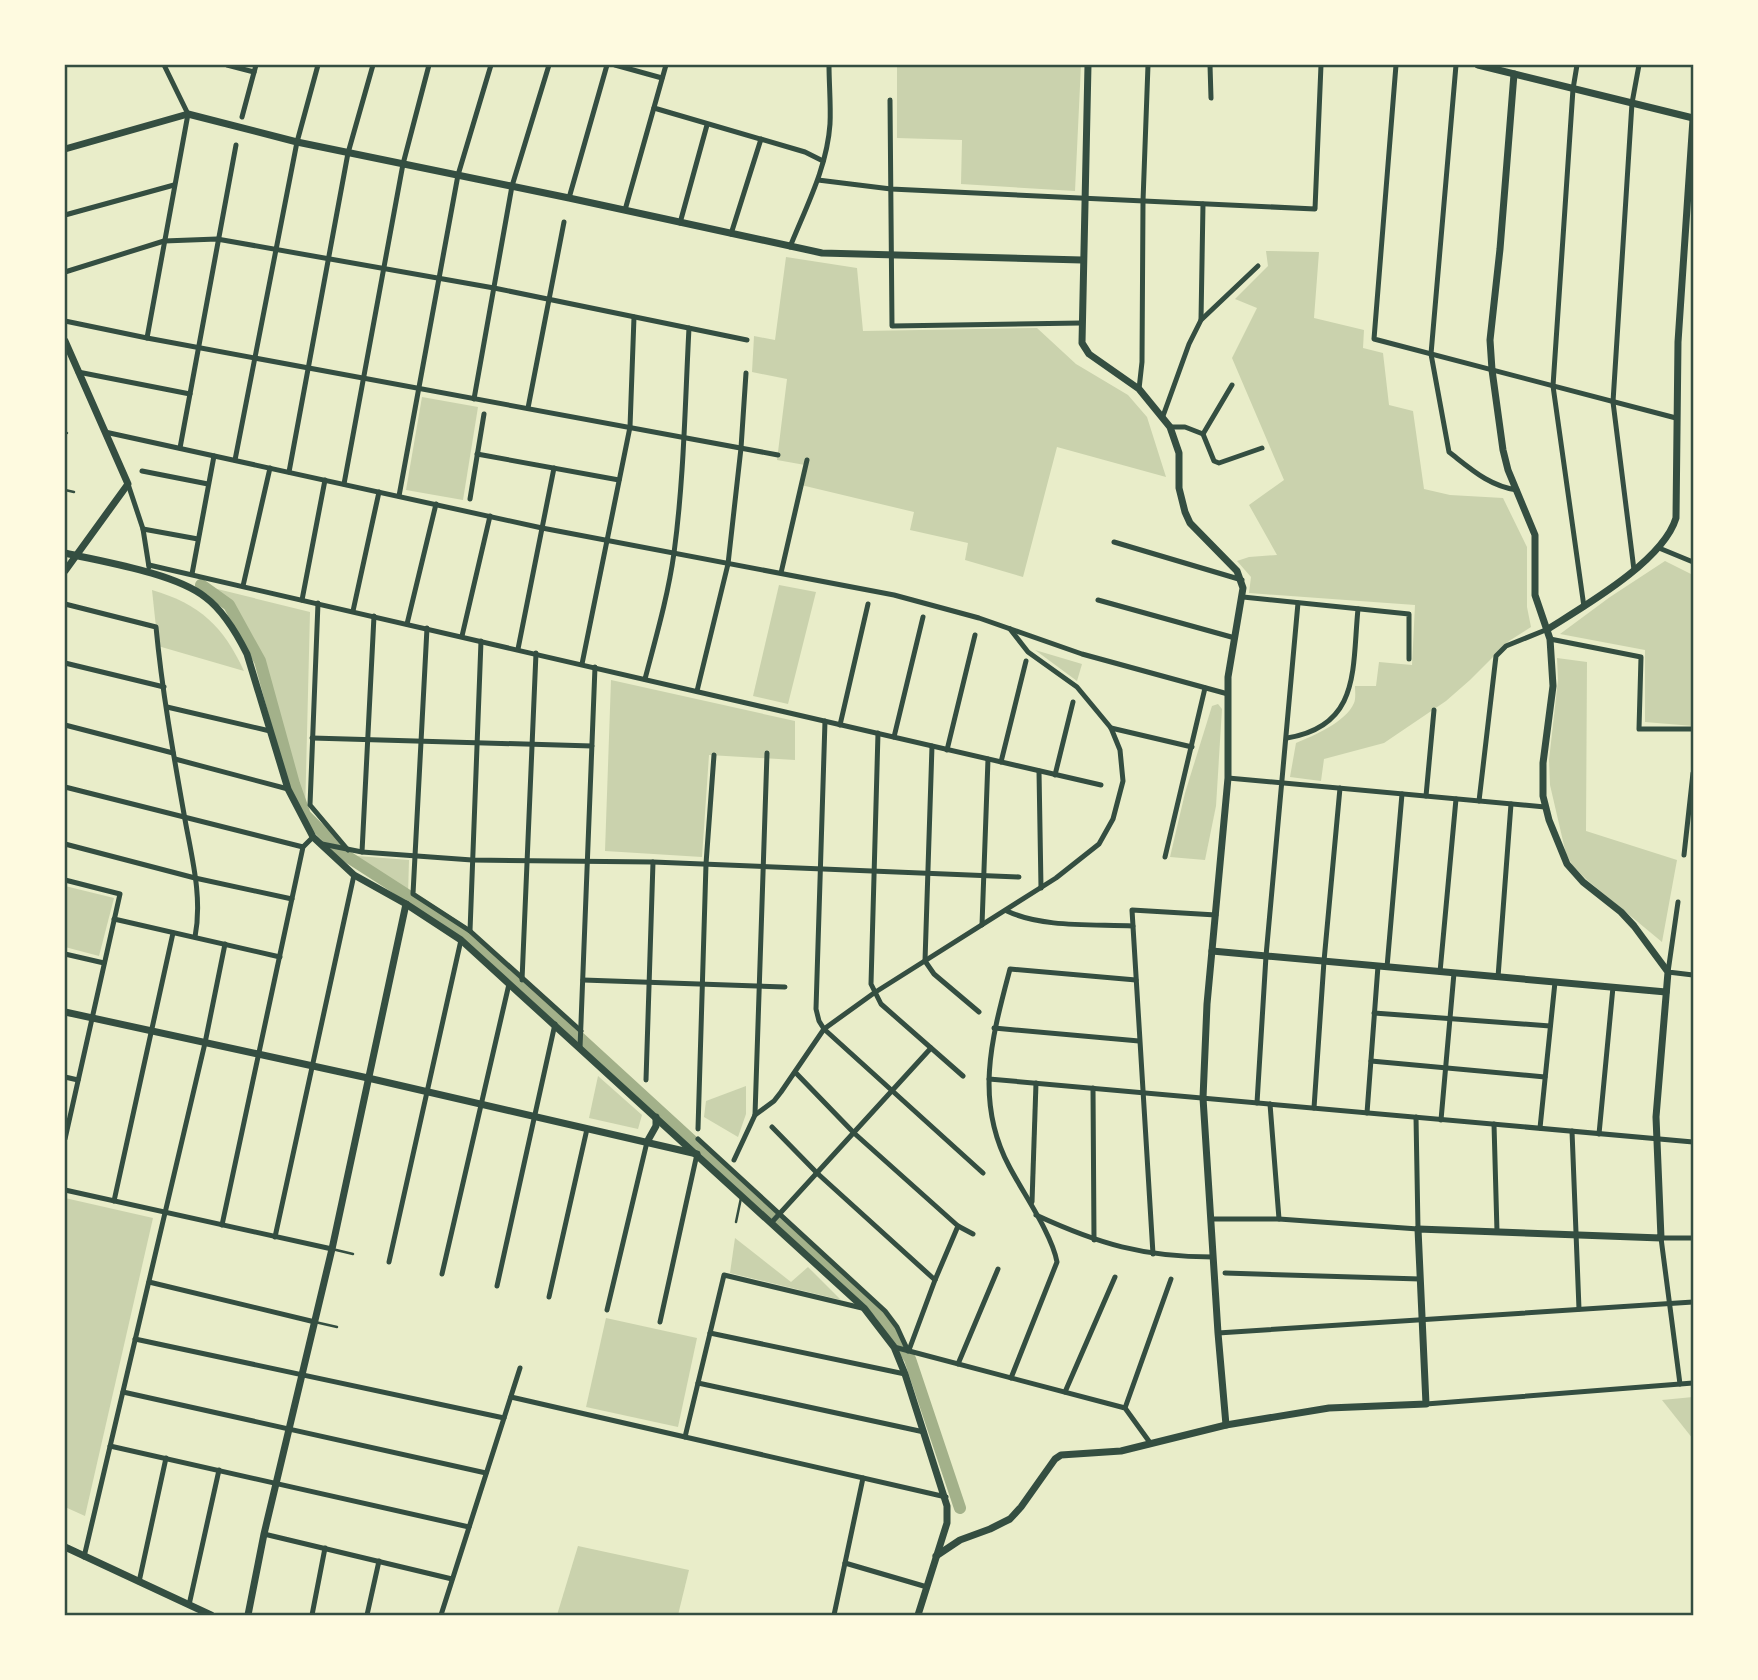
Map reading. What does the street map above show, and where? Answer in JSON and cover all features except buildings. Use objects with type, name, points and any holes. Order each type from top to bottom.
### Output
[{"type":"street","points":[[147,338],[188,114],[164,65]]},
{"type":"street","points":[[227,65],[255,68],[242,117]]},
{"type":"street","points":[[235,460],[297,142],[318,65]]},
{"type":"street","points":[[289,472],[348,153],[373,65]]},
{"type":"street","points":[[344,484],[402,164],[429,65]]},
{"type":"street","points":[[399,496],[458,175],[491,65]]},
{"type":"street","points":[[474,399],[512,186],[549,65]]},
{"type":"street","points":[[569,198],[607,65]]},
{"type":"street","points":[[615,65],[662,78]]},
{"type":"street","points":[[625,210],[666,65]]},
{"type":"street","points":[[790,247],[818,180],[823,161],[830,126],[829,65]]},
{"type":"street","points":[[1088,65],[1082,344],[1089,354],[1139,389],[1163,415],[1179,453],[1179,488],[1185,512],[1191,523],[1230,563],[1242,580],[1242,597],[1227,694],[1228,778],[1205,1034],[1203,1098],[1226,1425]]},
{"type":"street","points":[[1139,389],[1142,362],[1143,201],[1148,65]]},
{"type":"street","points":[[1210,65],[1211,98]]},
{"type":"street","points":[[818,180],[891,189],[1315,209],[1321,65]]},
{"type":"street","points":[[1396,65],[1374,339],[1676,418]]},
{"type":"street","points":[[1456,65],[1432,354],[1450,452],[1487,481],[1502,488],[1517,490]]},
{"type":"street","points":[[1478,65],[1693,119],[1681,275],[1676,518],[1668,538],[1634,570],[1584,607],[1548,629],[1506,646],[1496,656],[1479,801]]},
{"type":"street","points":[[1516,65],[1491,324],[1492,370],[1503,450],[1535,535],[1535,595],[1550,639],[1553,685],[1543,763],[1545,807],[1567,863],[1583,882],[1621,912],[1668,972],[1693,975]]},
{"type":"street","points":[[1577,65],[1573,89],[1553,386],[1584,607]]},
{"type":"street","points":[[1634,570],[1614,402],[1632,103],[1639,65]]},
{"type":"street","points":[[890,100],[892,326],[1081,323]]},
{"type":"street","points":[[654,108],[805,152],[823,161]]},
{"type":"street","points":[[65,149],[188,114],[297,142],[822,253],[1083,260]]},
{"type":"street","points":[[680,223],[707,125]]},
{"type":"street","points":[[731,234],[761,139]]},
{"type":"street","points":[[180,448],[236,145]]},
{"type":"street","points":[[65,215],[174,185]]},
{"type":"street","points":[[1201,320],[1203,204]]},
{"type":"street","points":[[528,408],[564,222]]},
{"type":"street","points":[[65,272],[164,241],[217,239],[494,288],[747,340]]},
{"type":"street","points":[[1163,415],[1189,344],[1201,320],[1258,266]]},
{"type":"street","points":[[582,664],[630,427],[634,317]]},
{"type":"street","points":[[65,321],[778,455]]},
{"type":"street","points":[[645,679],[662,617],[674,554],[689,328]]},
{"type":"street","points":[[65,341],[128,484],[143,529],[150,569]]},
{"type":"street","points":[[78,372],[190,394]]},
{"type":"street","points":[[697,691],[728,564],[746,373]]},
{"type":"street","points":[[1203,434],[1232,385]]},
{"type":"street","points":[[470,499],[484,414]]},
{"type":"street","points":[[1170,427],[1185,427],[1203,434],[1214,461],[1224,463],[1262,448]]},
{"type":"street","points":[[105,432],[542,528],[894,595],[1010,629],[1082,654],[1227,694]]},
{"type":"street","points":[[477,454],[619,480]]},
{"type":"street","points":[[191,574],[214,456]]},
{"type":"street","points":[[781,573],[807,460]]},
{"type":"street","points":[[243,586],[270,468]]},
{"type":"street","points":[[518,649],[554,468]]},
{"type":"street","points":[[142,471],[208,484]]},
{"type":"street","points":[[302,600],[325,480]]},
{"type":"street","points":[[65,571],[128,484]]},
{"type":"street","points":[[353,611],[379,492]]},
{"type":"street","points":[[407,624],[436,504]]},
{"type":"street","points":[[462,636],[490,516]]},
{"type":"street","points":[[143,529],[198,539]]},
{"type":"street","points":[[1114,542],[1242,580]]},
{"type":"street","points":[[1659,548],[1693,562]]},
{"type":"street","points":[[65,553],[191,574],[1101,785]]},
{"type":"street","points":[[150,569],[205,596],[238,636],[247,654],[288,789],[316,840],[354,875],[406,904],[461,940],[864,1308],[894,1347],[946,1497],[947,1523],[918,1615]]},
{"type":"street","points":[[1242,597],[1409,614],[1409,659]]},
{"type":"street","points":[[1098,600],[1235,638]]},
{"type":"street","points":[[318,603],[310,805],[348,850]]},
{"type":"street","points":[[1257,1103],[1266,956],[1298,603]]},
{"type":"street","points":[[65,604],[156,627],[195,878],[199,916],[195,937]]},
{"type":"street","points":[[840,725],[869,604]]},
{"type":"street","points":[[1287,738],[1313,732],[1342,708],[1351,681],[1358,609]]},
{"type":"street","points":[[362,852],[374,616]]},
{"type":"street","points":[[894,737],[923,617]]},
{"type":"street","points":[[427,628],[413,894],[470,931],[581,1031]]},
{"type":"street","points":[[754,1115],[774,1101],[824,1028],[874,993],[1041,888],[1099,844],[1113,818],[1123,781],[1119,750],[1111,728],[1077,687],[1028,652],[1010,629]]},
{"type":"street","points":[[947,750],[975,635]]},
{"type":"street","points":[[1550,639],[1641,657],[1639,729],[1693,729]]},
{"type":"street","points":[[470,931],[481,641]]},
{"type":"street","points":[[522,980],[536,653]]},
{"type":"street","points":[[1001,762],[1026,661]]},
{"type":"street","points":[[65,663],[164,687]]},
{"type":"street","points":[[580,1048],[595,667]]},
{"type":"street","points":[[1165,856],[1205,688]]},
{"type":"street","points":[[1055,775],[1073,702]]},
{"type":"street","points":[[167,706],[270,731]]},
{"type":"street","points":[[1426,796],[1434,710]]},
{"type":"street","points":[[825,721],[816,1009],[819,1021],[983,1173]]},
{"type":"street","points":[[65,725],[288,789]]},
{"type":"street","points":[[1111,728],[1192,747]]},
{"type":"street","points":[[878,733],[871,984],[881,1004],[963,1076]]},
{"type":"street","points":[[312,738],[592,746]]},
{"type":"street","points":[[932,746],[925,961],[934,974],[979,1012]]},
{"type":"street","points":[[734,1160],[754,1115],[767,753]]},
{"type":"street","points":[[698,1129],[706,864],[714,755]]},
{"type":"street","points":[[982,925],[988,759]]},
{"type":"street","points":[[1039,771],[1041,888]]},
{"type":"street","points":[[1684,855],[1693,773]]},
{"type":"street","points":[[1228,778],[1545,807]]},
{"type":"street","points":[[65,787],[303,847],[316,840],[348,850],[415,856],[527,861],[653,862],[1019,877]]},
{"type":"street","points":[[1314,1108],[1340,788]]},
{"type":"street","points":[[1367,1113],[1374,1013],[1402,794]]},
{"type":"street","points":[[1440,972],[1457,799]]},
{"type":"street","points":[[1498,977],[1510,804]]},
{"type":"street","points":[[65,844],[195,878],[292,899]]},
{"type":"street","points":[[222,1225],[303,847]]},
{"type":"street","points":[[646,1080],[653,862]]},
{"type":"street","points":[[275,1237],[354,875]]},
{"type":"street","points":[[65,880],[120,894],[65,1139]]},
{"type":"street","points":[[1678,902],[1666,992],[1655,1139],[1661,1238],[1680,1384]]},
{"type":"street","points":[[248,1615],[264,1534],[332,1249],[406,904]]},
{"type":"street","points":[[1153,1254],[1132,910],[1216,915]]},
{"type":"street","points":[[1007,911],[1020,918],[1037,921],[1133,926]]},
{"type":"street","points":[[114,919],[279,957]]},
{"type":"street","points":[[114,1201],[173,933]]},
{"type":"street","points":[[389,1262],[461,940]]},
{"type":"street","points":[[84,1556],[205,1043],[225,944]]},
{"type":"street","points":[[1212,951],[1666,992]]},
{"type":"street","points":[[65,954],[104,963]]},
{"type":"street","points":[[1011,1378],[1057,1262],[1032,1205],[1008,1165],[992,1128],[989,1079],[994,1028],[1010,969],[1136,980]]},
{"type":"street","points":[[1441,1119],[1454,973]]},
{"type":"street","points":[[583,980],[785,987]]},
{"type":"street","points":[[1540,1128],[1555,982]]},
{"type":"street","points":[[442,1274],[509,983]]},
{"type":"street","points":[[1599,1134],[1613,987]]},
{"type":"street","points":[[65,1012],[697,1154]]},
{"type":"street","points":[[1374,1013],[1550,1026]]},
{"type":"street","points":[[496,1286],[555,1024]]},
{"type":"street","points":[[994,1028],[1139,1041]]},
{"type":"street","points":[[772,1222],[931,1048]]},
{"type":"street","points":[[1371,1061],[1545,1077]]},
{"type":"street","points":[[795,1072],[854,1133],[958,1226],[973,1234]]},
{"type":"street","points":[[65,1077],[78,1080]]},
{"type":"street","points":[[989,1079],[1693,1142]]},
{"type":"street","points":[[1032,1205],[1035,1083]]},
{"type":"street","points":[[1093,1088],[1094,1240]]},
{"type":"street","points":[[1270,1104],[1279,1219]]},
{"type":"street","points":[[607,1310],[647,1142],[654,1133],[656,1117]]},
{"type":"street","points":[[1416,1117],[1426,1404]]},
{"type":"street","points":[[1494,1124],[1497,1232]]},
{"type":"street","points":[[772,1127],[817,1173],[934,1280]]},
{"type":"street","points":[[549,1297],[587,1129]]},
{"type":"street","points":[[1572,1131],[1579,1310]]},
{"type":"street","points":[[698,1139],[884,1311],[897,1327],[908,1351]]},
{"type":"street","points":[[660,1322],[697,1154]]},
{"type":"street","points":[[65,1190],[332,1249]]},
{"type":"street","points":[[1036,1215],[1094,1240],[1153,1254],[1213,1257]]},
{"type":"street","points":[[1211,1219],[1279,1219],[1418,1229],[1693,1238]]},
{"type":"street","points":[[908,1351],[934,1280],[958,1226]]},
{"type":"street","points":[[958,1364],[998,1269]]},
{"type":"street","points":[[1225,1273],[1420,1279]]},
{"type":"street","points":[[685,1437],[724,1275],[864,1308]]},
{"type":"street","points":[[1065,1392],[1115,1277]]},
{"type":"street","points":[[1125,1408],[1171,1279]]},
{"type":"street","points":[[149,1282],[315,1322]]},
{"type":"street","points":[[1218,1333],[1693,1302]]},
{"type":"street","points":[[710,1333],[905,1374]]},
{"type":"street","points":[[135,1339],[504,1418]]},
{"type":"street","points":[[894,1347],[1125,1408],[1151,1444]]},
{"type":"street","points":[[441,1615],[520,1368]]},
{"type":"street","points":[[698,1382],[924,1432]]},
{"type":"street","points":[[936,1556],[960,1540],[1010,1519],[1055,1459],[1061,1455],[1121,1451],[1226,1425],[1329,1408],[1426,1404],[1693,1383]]},
{"type":"street","points":[[123,1392],[486,1474]]},
{"type":"street","points":[[510,1396],[946,1497]]},
{"type":"street","points":[[110,1446],[469,1527]]},
{"type":"street","points":[[138,1582],[166,1458]]},
{"type":"street","points":[[189,1605],[219,1470]]},
{"type":"street","points":[[834,1615],[863,1478]]},
{"type":"street","points":[[264,1534],[452,1579]]},
{"type":"street","points":[[65,1548],[211,1615]]},
{"type":"street","points":[[312,1615],[325,1548]]},
{"type":"street","points":[[367,1615],[379,1561]]},
{"type":"street","points":[[845,1563],[927,1587]]},
{"type":"lane","points":[[65,490],[74,492]]},
{"type":"lane","points":[[736,1222],[742,1195]]},
{"type":"lane","points":[[332,1249],[353,1254]]},
{"type":"lane","points":[[315,1322],[337,1327]]},
{"type":"green space","points":[[897,65],[1081,65],[1075,191],[961,184],[962,140],[897,138]]},
{"type":"green space","points":[[1266,251],[1319,252],[1314,318],[1364,330],[1363,348],[1383,353],[1389,405],[1413,411],[1424,489],[1450,495],[1503,498],[1527,547],[1527,607],[1531,627],[1509,641],[1446,701],[1384,743],[1324,759],[1321,781],[1290,777],[1296,743],[1328,728],[1344,716],[1354,703],[1355,686],[1376,686],[1379,662],[1412,665],[1415,605],[1249,593],[1251,577],[1237,561],[1249,557],[1277,555],[1249,505],[1284,480],[1232,358],[1257,308],[1235,299],[1268,266]]},
{"type":"green space","points":[[786,257],[857,268],[863,331],[1037,328],[1076,364],[1128,395],[1147,417],[1166,477],[1057,447],[1023,577],[965,560],[968,543],[910,530],[914,512],[801,485],[805,465],[777,460],[787,379],[752,372],[754,336],[775,340]]},
{"type":"green space","points":[[422,397],[478,407],[463,500],[406,490]]},
{"type":"green space","points":[[1665,561],[1693,575],[1693,726],[1645,722],[1645,650],[1560,634]]},
{"type":"green space","points":[[201,585],[310,612],[305,815],[260,661],[229,605]]},
{"type":"green space","points":[[779,585],[816,592],[788,704],[753,696]]},
{"type":"green space","points":[[152,590],[184,602],[208,619],[228,641],[244,671],[158,646]]},
{"type":"green space","points":[[1035,650],[1082,664],[1077,681]]},
{"type":"green space","points":[[1557,658],[1587,662],[1586,831],[1677,860],[1662,942],[1587,880],[1566,854],[1550,785],[1549,760],[1558,680]]},
{"type":"green space","points":[[611,680],[795,721],[795,760],[709,755],[702,857],[605,851]]},
{"type":"green space","points":[[1218,704],[1222,709],[1216,806],[1205,860],[1170,857],[1185,793],[1212,706]]},
{"type":"green space","points":[[345,855],[409,860],[408,896]]},
{"type":"green space","points":[[65,886],[114,898],[99,956],[65,947]]},
{"type":"green space","points":[[598,1076],[642,1115],[638,1129],[589,1118]]},
{"type":"green space","points":[[746,1086],[746,1114],[738,1137],[704,1117],[706,1101]]},
{"type":"green space","points":[[65,1198],[153,1218],[85,1516],[65,1507]]},
{"type":"green space","points":[[735,1238],[791,1282],[808,1267],[841,1300],[730,1273]]},
{"type":"green space","points":[[606,1318],[697,1338],[678,1427],[586,1407]]},
{"type":"green space","points":[[1693,1397],[1693,1439],[1662,1400]]},
{"type":"green space","points":[[578,1546],[689,1570],[678,1615],[557,1615]]},
{"type":"waterway","points":[[201,585],[229,605],[260,661],[305,815],[345,855],[463,931],[880,1313],[910,1359],[960,1508]]}]
